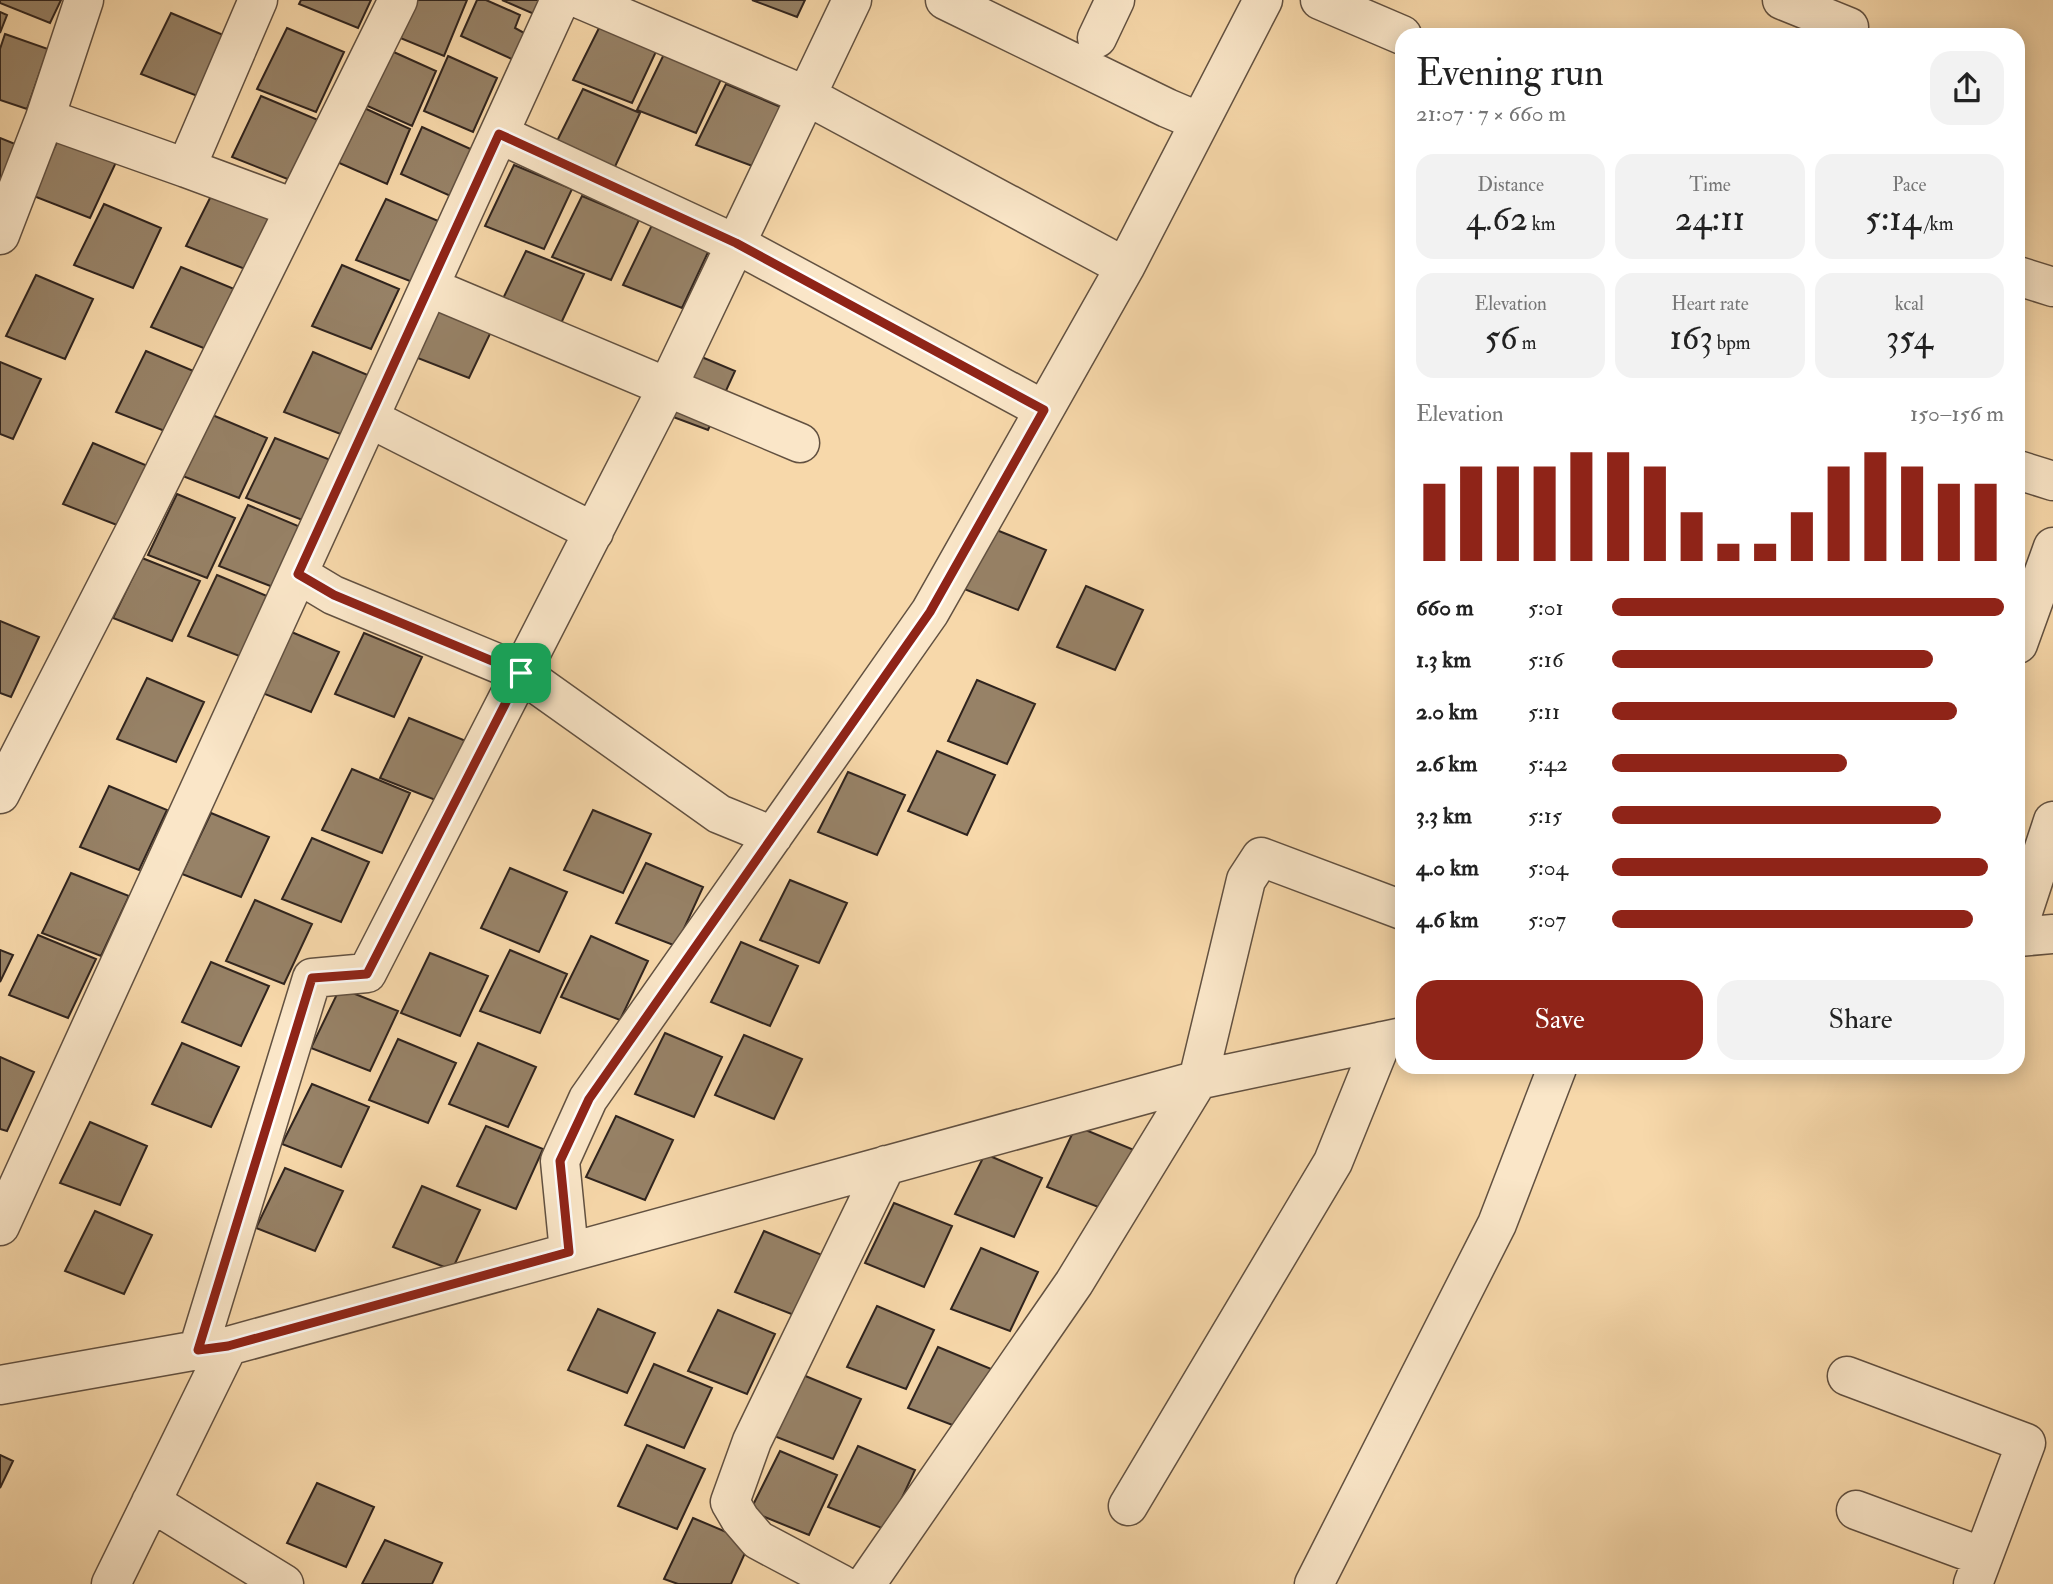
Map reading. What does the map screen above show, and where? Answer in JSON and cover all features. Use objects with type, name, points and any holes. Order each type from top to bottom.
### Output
[{"type":"street","points":[[0,235],[45,118],[84,0]]},
{"type":"street","points":[[186,167],[258,0]]},
{"type":"street","points":[[0,794],[138,525],[398,0]]},
{"type":"street","points":[[0,1226],[560,0]]},
{"type":"street","points":[[582,0],[807,96],[1125,267]]},
{"type":"street","points":[[111,1584],[151,1502],[213,1348],[312,978],[367,974],[667,388],[852,0]]},
{"type":"street","points":[[945,0],[1200,122]]},
{"type":"street","points":[[1097,38],[1115,0]]},
{"type":"street","points":[[569,1252],[560,1161],[589,1099],[930,612],[1125,267],[1263,0]]},
{"type":"street","points":[[1320,0],[1395,32]]},
{"type":"street","points":[[1782,0],[1850,21]]},
{"type":"street","points":[[45,118],[294,208]]},
{"type":"street","points":[[499,134],[736,243],[1044,410]]},
{"type":"street","points":[[2025,278],[2053,287]]},
{"type":"street","points":[[429,287],[800,443]]},
{"type":"street","points":[[369,418],[594,532]]},
{"type":"street","points":[[2025,472],[2053,481]]},
{"type":"street","points":[[2025,625],[2053,547]]},
{"type":"street","points":[[298,574],[334,595],[521,673],[719,814],[773,835]]},
{"type":"street","points":[[2025,907],[2053,821]]},
{"type":"street","points":[[866,1584],[1074,1283],[1198,1080],[1246,880],[1261,857],[1395,907]]},
{"type":"street","points":[[2025,936],[2053,934]]},
{"type":"street","points":[[0,1385],[213,1348],[1198,1080],[1392,1039]]},
{"type":"street","points":[[1128,1506],[1334,1161],[1392,1039]]},
{"type":"street","points":[[1314,1584],[1497,1224],[1555,1074]]},
{"type":"street","points":[[841,1584],[758,1540],[730,1502],[752,1441],[886,1165]]},
{"type":"street","points":[[1847,1376],[2026,1443],[1978,1570],[1856,1510]]},
{"type":"street","points":[[151,1502],[284,1584]]},
{"type":"building","points":[[0,0],[61,0],[50,23],[0,3]]},
{"type":"building","points":[[301,0],[371,0],[358,28],[299,4]]},
{"type":"building","points":[[407,0],[467,0],[444,56],[393,35]]},
{"type":"building","points":[[477,0],[486,0],[520,15],[515,28],[526,34],[514,60],[461,36]]},
{"type":"building","points":[[502,0],[540,0],[534,14]]},
{"type":"building","points":[[752,0],[805,0],[797,17]]},
{"type":"building","points":[[0,12],[7,15],[0,33]]},
{"type":"building","points":[[171,13],[228,37],[200,97],[141,74]]},
{"type":"building","points":[[603,20],[660,43],[632,103],[573,80]]},
{"type":"building","points":[[287,28],[344,52],[316,112],[257,89]]},
{"type":"building","points":[[5,34],[48,49],[27,109],[0,100],[0,49]]},
{"type":"building","points":[[387,49],[436,71],[412,126],[363,104]]},
{"type":"building","points":[[666,50],[724,73],[696,133],[637,110]]},
{"type":"building","points":[[448,56],[497,78],[473,132],[424,111]]},
{"type":"building","points":[[726,84],[783,108],[755,167],[696,145]]},
{"type":"building","points":[[583,89],[640,113],[612,173],[553,149]]},
{"type":"building","points":[[261,96],[318,120],[290,180],[232,157]]},
{"type":"building","points":[[362,107],[410,129],[387,184],[337,162]]},
{"type":"building","points":[[422,127],[475,151],[455,198],[401,174]]},
{"type":"building","points":[[61,134],[118,158],[90,218],[31,195]]},
{"type":"building","points":[[0,138],[25,148],[0,201]]},
{"type":"building","points":[[514,165],[572,189],[544,249],[485,226]]},
{"type":"building","points":[[216,186],[273,209],[245,269],[186,246]]},
{"type":"building","points":[[582,196],[639,220],[611,280],[552,257]]},
{"type":"building","points":[[386,199],[443,223],[415,283],[356,260]]},
{"type":"building","points":[[104,204],[161,228],[133,288],[74,265]]},
{"type":"building","points":[[652,225],[710,248],[682,308],[623,285]]},
{"type":"building","points":[[526,251],[584,274],[556,334],[497,311]]},
{"type":"building","points":[[342,265],[399,289],[371,349],[312,326]]},
{"type":"building","points":[[181,267],[239,291],[211,351],[151,327]]},
{"type":"building","points":[[36,275],[93,299],[65,359],[6,336]]},
{"type":"building","points":[[440,295],[497,319],[469,378],[410,355]]},
{"type":"building","points":[[678,347],[735,371],[708,430],[649,408]]},
{"type":"building","points":[[146,351],[203,375],[175,435],[116,412]]},
{"type":"building","points":[[313,352],[370,376],[343,435],[284,412]]},
{"type":"building","points":[[0,362],[41,379],[13,439],[0,434]]},
{"type":"building","points":[[210,414],[267,438],[239,498],[180,475]]},
{"type":"building","points":[[275,438],[333,461],[305,521],[246,498]]},
{"type":"building","points":[[93,443],[150,467],[122,527],[63,504]]},
{"type":"building","points":[[177,494],[235,518],[207,578],[148,555]]},
{"type":"building","points":[[248,505],[305,529],[278,589],[219,566]]},
{"type":"building","points":[[989,527],[1046,550],[1018,610],[959,587]]},
{"type":"building","points":[[142,558],[200,581],[172,641],[113,618]]},
{"type":"building","points":[[217,575],[274,599],[247,659],[188,636]]},
{"type":"building","points":[[1086,586],[1143,610],[1115,670],[1057,647]]},
{"type":"building","points":[[0,621],[39,637],[11,697],[0,693]]},
{"type":"building","points":[[282,628],[339,652],[311,712],[252,689]]},
{"type":"building","points":[[364,633],[422,657],[394,717],[335,694]]},
{"type":"building","points":[[147,678],[204,702],[176,762],[117,739]]},
{"type":"building","points":[[977,680],[1035,704],[1007,764],[948,741]]},
{"type":"building","points":[[409,718],[466,741],[438,801],[380,778]]},
{"type":"building","points":[[937,751],[995,775],[967,835],[908,811]]},
{"type":"building","points":[[352,769],[410,793],[382,853],[322,830]]},
{"type":"building","points":[[848,772],[905,795],[877,855],[818,832]]},
{"type":"building","points":[[109,786],[167,810],[139,870],[80,847]]},
{"type":"building","points":[[593,810],[651,834],[623,893],[564,870]]},
{"type":"building","points":[[211,813],[269,837],[241,897],[182,874]]},
{"type":"building","points":[[312,838],[369,862],[341,922],[282,899]]},
{"type":"building","points":[[646,863],[703,887],[676,946],[616,923]]},
{"type":"building","points":[[510,868],[567,892],[539,952],[481,928]]},
{"type":"building","points":[[71,873],[129,896],[101,956],[42,933]]},
{"type":"building","points":[[790,880],[847,903],[819,963],[760,940]]},
{"type":"building","points":[[255,900],[312,924],[284,984],[226,961]]},
{"type":"building","points":[[38,935],[96,959],[68,1018],[9,995]]},
{"type":"building","points":[[591,936],[648,961],[620,1020],[561,997]]},
{"type":"building","points":[[741,942],[798,966],[770,1026],[711,1002]]},
{"type":"building","points":[[0,950],[13,955],[0,982]]},
{"type":"building","points":[[510,950],[567,974],[540,1033],[480,1011]]},
{"type":"building","points":[[430,953],[488,976],[460,1036],[401,1013]]},
{"type":"building","points":[[211,962],[269,986],[241,1046],[182,1022]]},
{"type":"building","points":[[340,988],[398,1011],[370,1071],[311,1048]]},
{"type":"building","points":[[665,1033],[722,1057],[694,1117],[635,1094]]},
{"type":"building","points":[[744,1035],[802,1059],[774,1119],[715,1095]]},
{"type":"building","points":[[398,1039],[456,1063],[428,1123],[369,1100]]},
{"type":"building","points":[[182,1043],[239,1067],[211,1127],[152,1104]]},
{"type":"building","points":[[478,1043],[536,1067],[508,1127],[449,1104]]},
{"type":"building","points":[[0,1057],[34,1072],[7,1131],[0,1129]]},
{"type":"building","points":[[312,1084],[369,1107],[341,1167],[282,1144]]},
{"type":"building","points":[[616,1116],[673,1140],[645,1200],[586,1177]]},
{"type":"building","points":[[90,1122],[147,1146],[120,1205],[60,1183]]},
{"type":"building","points":[[486,1126],[543,1149],[516,1209],[457,1186]]},
{"type":"building","points":[[1076,1126],[1134,1150],[1106,1210],[1047,1187]]},
{"type":"building","points":[[985,1154],[1042,1178],[1014,1237],[955,1214]]},
{"type":"building","points":[[285,1168],[343,1191],[315,1251],[256,1228]]},
{"type":"building","points":[[422,1186],[480,1210],[452,1270],[393,1247]]},
{"type":"building","points":[[894,1203],[952,1226],[924,1287],[865,1263]]},
{"type":"building","points":[[95,1211],[152,1235],[124,1294],[65,1271]]},
{"type":"building","points":[[764,1231],[822,1255],[794,1315],[735,1292]]},
{"type":"building","points":[[981,1248],[1038,1272],[1010,1331],[951,1309]]},
{"type":"building","points":[[877,1306],[934,1330],[906,1389],[847,1367]]},
{"type":"building","points":[[598,1309],[655,1333],[627,1393],[568,1370]]},
{"type":"building","points":[[718,1310],[775,1334],[747,1394],[688,1371]]},
{"type":"building","points":[[938,1347],[996,1371],[968,1431],[908,1408]]},
{"type":"building","points":[[654,1364],[712,1388],[684,1448],[625,1425]]},
{"type":"building","points":[[803,1375],[861,1399],[833,1459],[774,1436]]},
{"type":"building","points":[[647,1445],[705,1469],[677,1529],[618,1506]]},
{"type":"building","points":[[858,1446],[915,1470],[887,1530],[828,1507]]},
{"type":"building","points":[[780,1451],[837,1475],[809,1535],[750,1511]]},
{"type":"building","points":[[0,1455],[13,1461],[0,1488]]},
{"type":"building","points":[[317,1483],[374,1507],[346,1567],[287,1543]]},
{"type":"building","points":[[693,1518],[750,1542],[731,1584],[678,1584],[664,1579]]},
{"type":"building","points":[[385,1540],[442,1563],[432,1584],[362,1584]]},
{"type":"route","points":[[499,134],[736,243],[1044,410],[930,612],[589,1099],[560,1161],[569,1252],[228,1346],[198,1350],[312,978],[367,974],[521,673],[334,595],[298,574],[499,134]]}]
